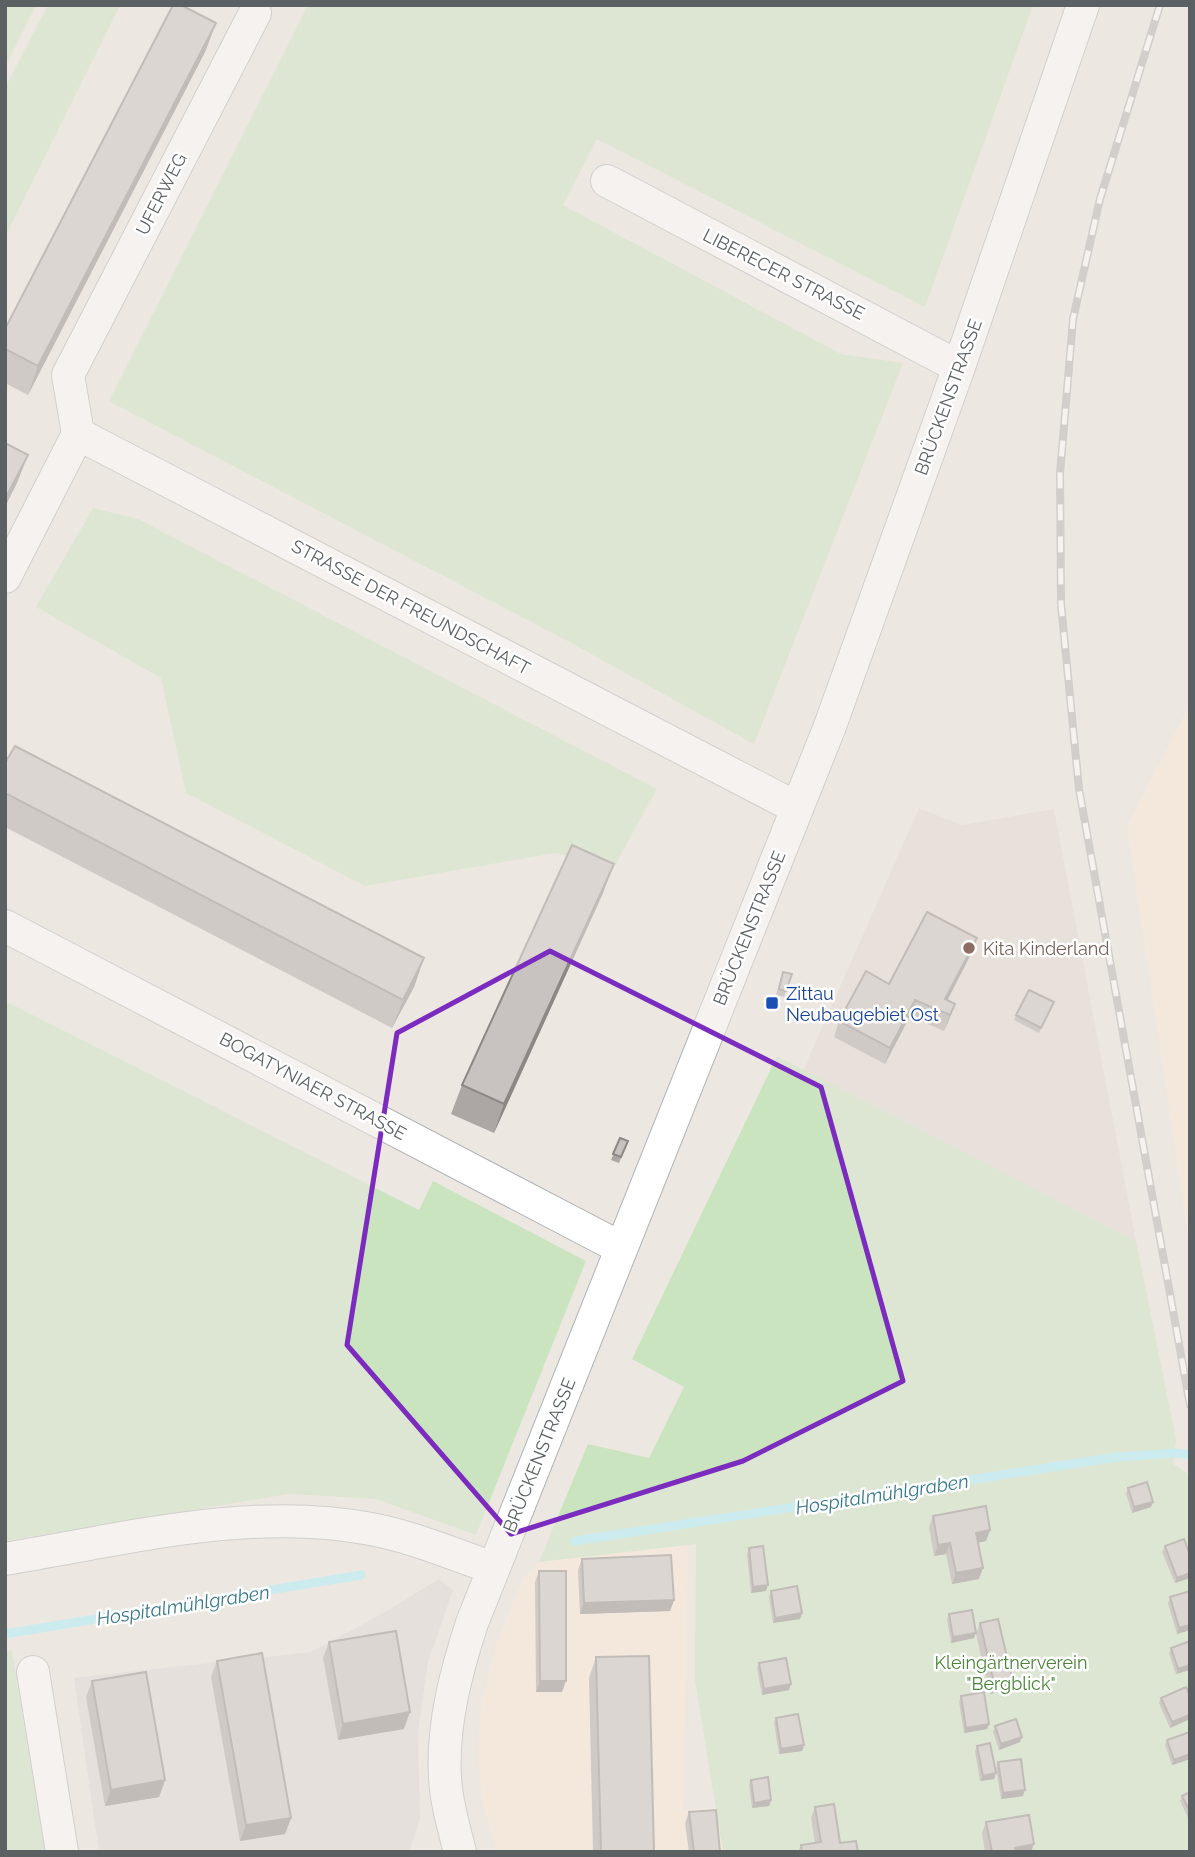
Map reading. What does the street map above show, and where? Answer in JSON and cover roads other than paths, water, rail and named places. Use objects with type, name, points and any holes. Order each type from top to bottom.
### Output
[{"type":"street","name":"BRÜCKENSTRASSE","points":[[460,1852],[444,1778],[448,1721],[457,1671],[494,1568],[797,808],[959,367],[1083,5]]},
{"type":"street","name":"UFERWEG","points":[[78,433],[68,375],[255,13]]},
{"type":"street","name":"LIBERECER STRASSE","points":[[607,181],[959,367]]},
{"type":"street","name":"STRASSE DER FREUNDSCHAFT","points":[[78,433],[797,808]]},
{"type":"street","points":[[5,577],[78,433]]},
{"type":"street","name":"BOGATYNIAER STRASSE","points":[[5,926],[621,1248]]},
{"type":"street","points":[[5,1559],[236,1521],[285,1521],[372,1530],[413,1540],[494,1568]]},
{"type":"street","points":[[33,1672],[62,1852]]},
{"type":"waterway","name":"Hospitalmühlgraben","points":[[575,1541],[1117,1457],[1177,1453],[1190,1455]]},
{"type":"waterway","name":"Hospitalmühlgraben","points":[[5,1634],[361,1575]]},
{"type":"railway","points":[[1160,5],[1100,199],[1073,319],[1060,474],[1061,604],[1079,789],[1190,1405]]},
{"type":"place","name":"Kita Kinderland","points":[[969,948]]},
{"type":"place","name":"Zittau Neubaugebiet Ost","points":[[772,1003]]},
{"type":"park label","name":"Kleingärtnerverein \"Bergblick\"","points":[[1011,1672]]}]
